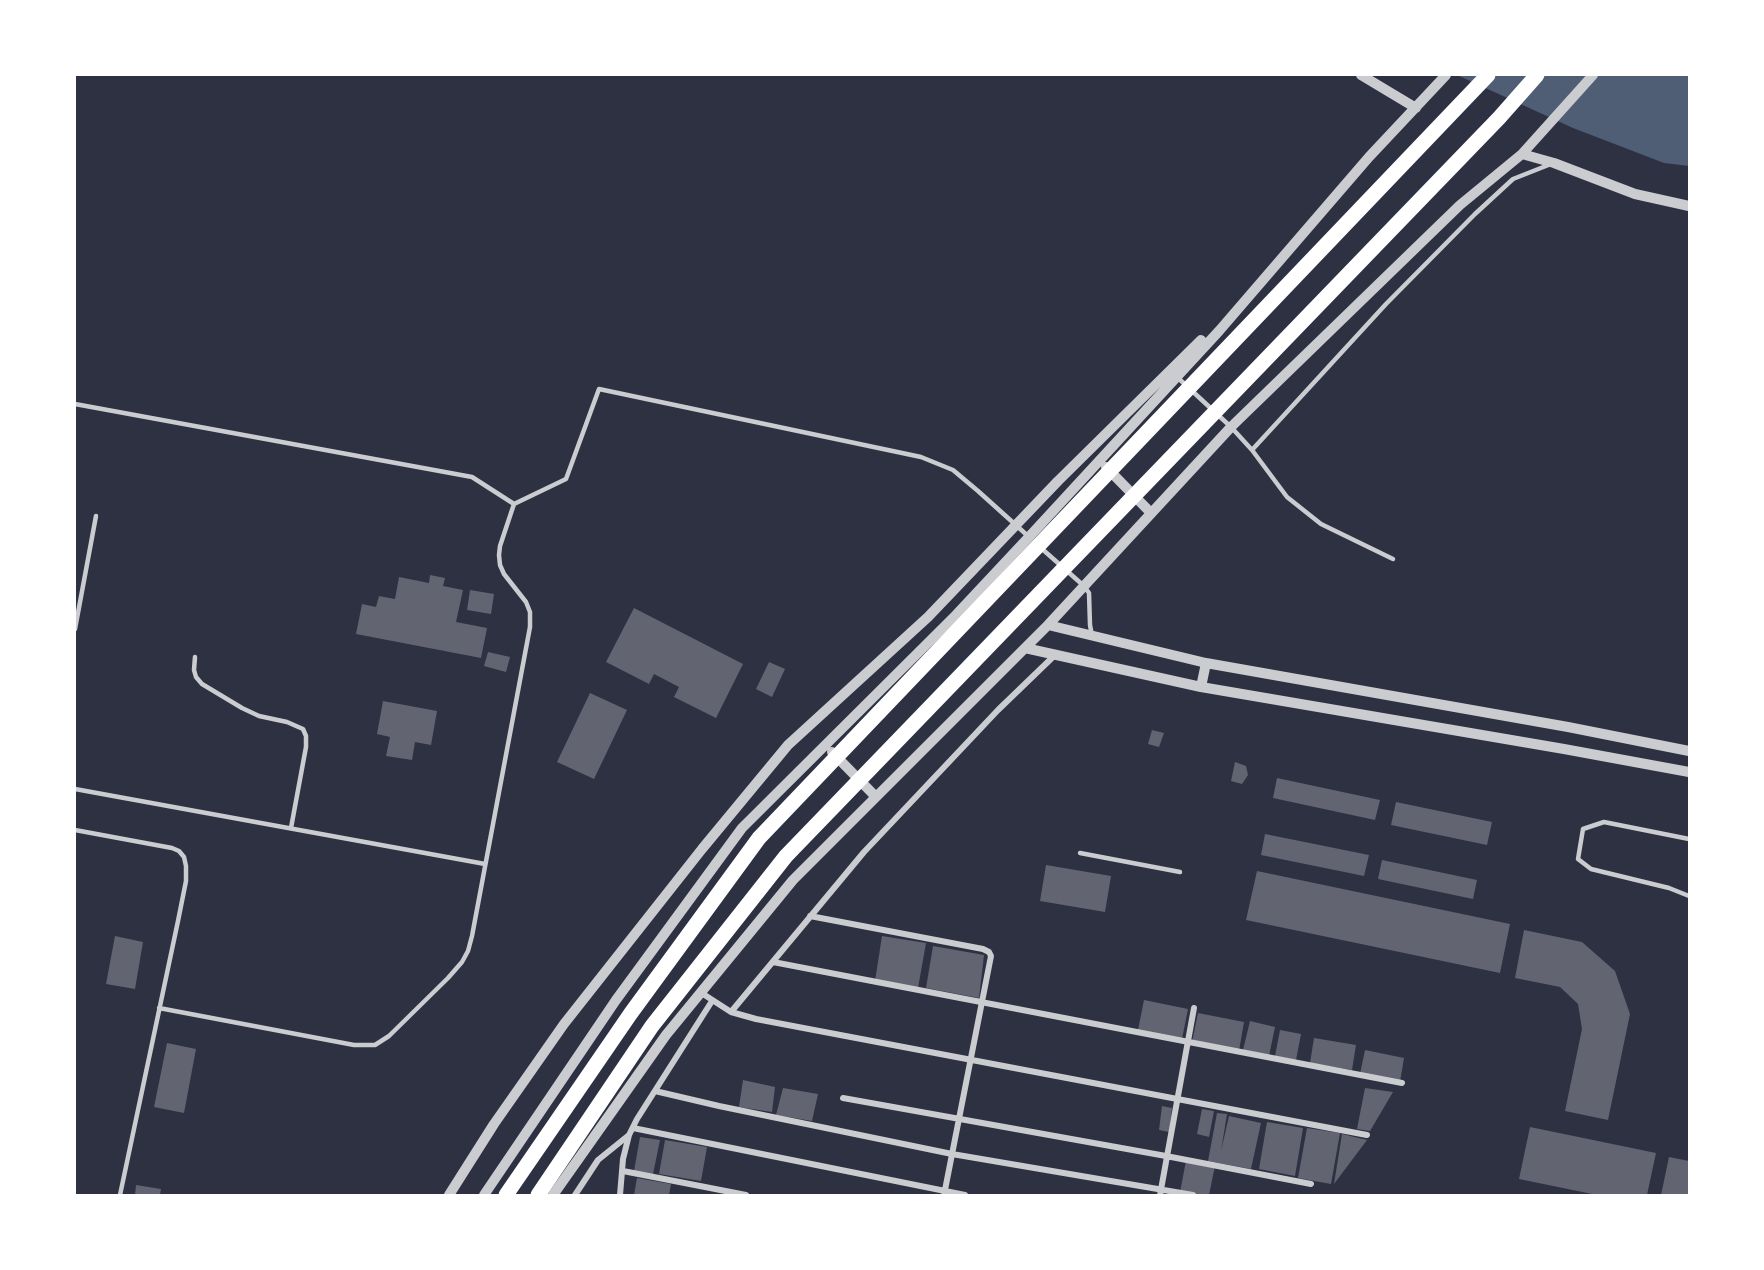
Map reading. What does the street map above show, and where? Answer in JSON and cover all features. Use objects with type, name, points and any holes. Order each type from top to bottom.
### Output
[{"type":"main road","points":[[506,1195],[631,1013],[759,838],[1488,75]]},
{"type":"main road","points":[[538,1195],[652,1026],[786,856],[1499,118],[1537,75]]},
{"type":"street","points":[[1361,75],[1416,108]]},
{"type":"street","points":[[553,1195],[666,1035],[793,880],[1026,648],[1231,427],[1460,206],[1522,154],[1593,75]]},
{"type":"street","points":[[484,1195],[616,1000],[742,828],[956,615],[1029,537],[1219,331],[1369,157],[1444,77]]},
{"type":"street","points":[[1522,154],[1554,163],[1635,194],[1689,206]]},
{"type":"street","points":[[449,1195],[494,1124],[564,1024],[702,849],[788,745],[928,618],[1058,481],[1201,341],[1219,331]]},
{"type":"street","points":[[1099,460],[1151,513]]},
{"type":"street","points":[[1048,625],[1206,663],[1568,727],[1689,751]]},
{"type":"street","points":[[1026,648],[1201,687],[1564,748],[1689,772]]},
{"type":"street","points":[[731,1012],[864,852],[999,710],[1056,655]]},
{"type":"street","points":[[1201,687],[1206,663]]},
{"type":"street","points":[[1564,748],[1568,727]]},
{"type":"street","points":[[825,745],[876,797]]},
{"type":"street","points":[[810,915],[983,949],[991,956],[944,1193]]},
{"type":"street","points":[[773,962],[1402,1083]]},
{"type":"street","points":[[700,992],[731,1012],[756,1019],[1366,1135]]},
{"type":"street","points":[[620,1195],[629,1135],[712,1001]]},
{"type":"street","points":[[1160,1192],[1194,1008]]},
{"type":"street","points":[[655,1091],[952,1154],[1160,1192],[1193,1195]]},
{"type":"street","points":[[843,1098],[1311,1184]]},
{"type":"street","points":[[633,1128],[944,1193],[965,1195]]},
{"type":"street","points":[[575,1195],[598,1160],[629,1135]]},
{"type":"street","points":[[622,1171],[746,1195]]},
{"type":"lane","points":[[1252,450],[1386,304],[1505,186],[1513,179],[1554,163]]},
{"type":"lane","points":[[1177,376],[1252,450],[1287,497],[1321,524],[1393,559]]},
{"type":"lane","points":[[159,1008],[354,1045],[375,1045],[389,1036],[462,962],[472,936],[530,627],[530,612],[526,602],[504,574],[499,555],[514,504],[566,479],[599,389],[921,457],[953,470],[1084,586],[1089,593],[1092,636]]},
{"type":"lane","points":[[75,404],[472,477],[514,504]]},
{"type":"lane","points":[[75,629],[96,516]]},
{"type":"lane","points":[[195,657],[194,670],[202,684],[259,716],[297,725],[303,729],[306,736],[306,747],[291,828]]},
{"type":"lane","points":[[75,789],[486,864]]},
{"type":"lane","points":[[1689,839],[1604,822],[1583,829],[1578,859],[1591,869],[1669,888],[1689,896]]},
{"type":"lane","points":[[75,830],[172,848],[184,857],[186,866],[186,881],[120,1195]]},
{"type":"lane","points":[[1080,853],[1180,872]]},
{"type":"water","points":[[1457,75],[1689,75],[1689,166],[1664,163],[1573,128]]},
{"type":"building","points":[[430,575],[445,578],[443,586],[463,590],[456,622],[487,628],[481,658],[356,634],[362,604],[376,607],[379,596],[395,599],[399,577],[429,583]]},
{"type":"building","points":[[470,590],[494,594],[491,614],[467,610]]},
{"type":"building","points":[[634,608],[743,664],[716,718],[674,697],[679,687],[654,674],[649,684],[606,662]]},
{"type":"building","points":[[488,652],[510,657],[506,672],[484,666]]},
{"type":"building","points":[[769,662],[785,669],[772,697],[756,689]]},
{"type":"building","points":[[590,693],[627,710],[594,779],[557,762]]},
{"type":"building","points":[[383,701],[437,711],[431,745],[415,742],[412,760],[386,756],[390,737],[377,734]]},
{"type":"building","points":[[1152,730],[1164,733],[1159,747],[1148,744]]},
{"type":"building","points":[[1235,762],[1246,766],[1248,775],[1242,784],[1231,781]]},
{"type":"building","points":[[1277,778],[1380,800],[1375,820],[1273,798]]},
{"type":"building","points":[[1396,802],[1492,822],[1487,845],[1391,825]]},
{"type":"building","points":[[1265,834],[1369,855],[1364,876],[1261,855]]},
{"type":"building","points":[[1382,860],[1477,880],[1473,899],[1378,879]]},
{"type":"building","points":[[1046,865],[1111,876],[1105,912],[1040,901]]},
{"type":"building","points":[[1257,871],[1510,924],[1500,973],[1246,920]]},
{"type":"building","points":[[1524,930],[1582,942],[1615,971],[1630,1014],[1608,1120],[1565,1111],[1582,1029],[1578,1004],[1560,987],[1515,978]]},
{"type":"building","points":[[115,936],[143,942],[135,989],[106,984]]},
{"type":"building","points":[[882,936],[926,943],[918,988],[875,981]]},
{"type":"building","points":[[933,946],[984,955],[979,998],[926,988]]},
{"type":"building","points":[[1144,1000],[1188,1009],[1182,1039],[1138,1030]]},
{"type":"building","points":[[1198,1013],[1244,1022],[1239,1051],[1192,1042]]},
{"type":"building","points":[[1250,1021],[1275,1027],[1269,1056],[1243,1050]]},
{"type":"building","points":[[1280,1030],[1301,1034],[1296,1060],[1275,1056]]},
{"type":"building","points":[[1314,1038],[1356,1045],[1352,1070],[1310,1063]]},
{"type":"building","points":[[167,1043],[196,1049],[184,1113],[154,1107]]},
{"type":"building","points":[[1365,1050],[1404,1058],[1400,1082],[1360,1074]]},
{"type":"building","points":[[743,1080],[775,1087],[772,1112],[739,1107]]},
{"type":"building","points":[[783,1088],[818,1094],[812,1121],[776,1115]]},
{"type":"building","points":[[1365,1088],[1393,1092],[1370,1131],[1357,1129]]},
{"type":"building","points":[[1162,1106],[1172,1108],[1169,1132],[1159,1130]]},
{"type":"building","points":[[1202,1109],[1214,1111],[1209,1137],[1197,1134]]},
{"type":"building","points":[[1217,1113],[1227,1114],[1221,1151],[1229,1116],[1261,1123],[1251,1169],[1208,1161]]},
{"type":"building","points":[[1267,1122],[1303,1128],[1295,1176],[1259,1169]]},
{"type":"building","points":[[1530,1127],[1656,1153],[1647,1195],[1597,1195],[1519,1179]]},
{"type":"building","points":[[1307,1128],[1340,1133],[1331,1184],[1298,1178]]},
{"type":"building","points":[[1342,1134],[1367,1140],[1334,1184]]},
{"type":"building","points":[[640,1137],[660,1140],[653,1174],[634,1171]]},
{"type":"building","points":[[665,1140],[707,1147],[701,1181],[659,1174]]},
{"type":"building","points":[[1669,1157],[1689,1161],[1689,1195],[1661,1195]]},
{"type":"building","points":[[1186,1161],[1215,1166],[1209,1195],[1180,1192]]},
{"type":"building","points":[[637,1178],[671,1184],[669,1195],[634,1195]]},
{"type":"building","points":[[136,1185],[161,1189],[160,1195],[135,1195]]}]
